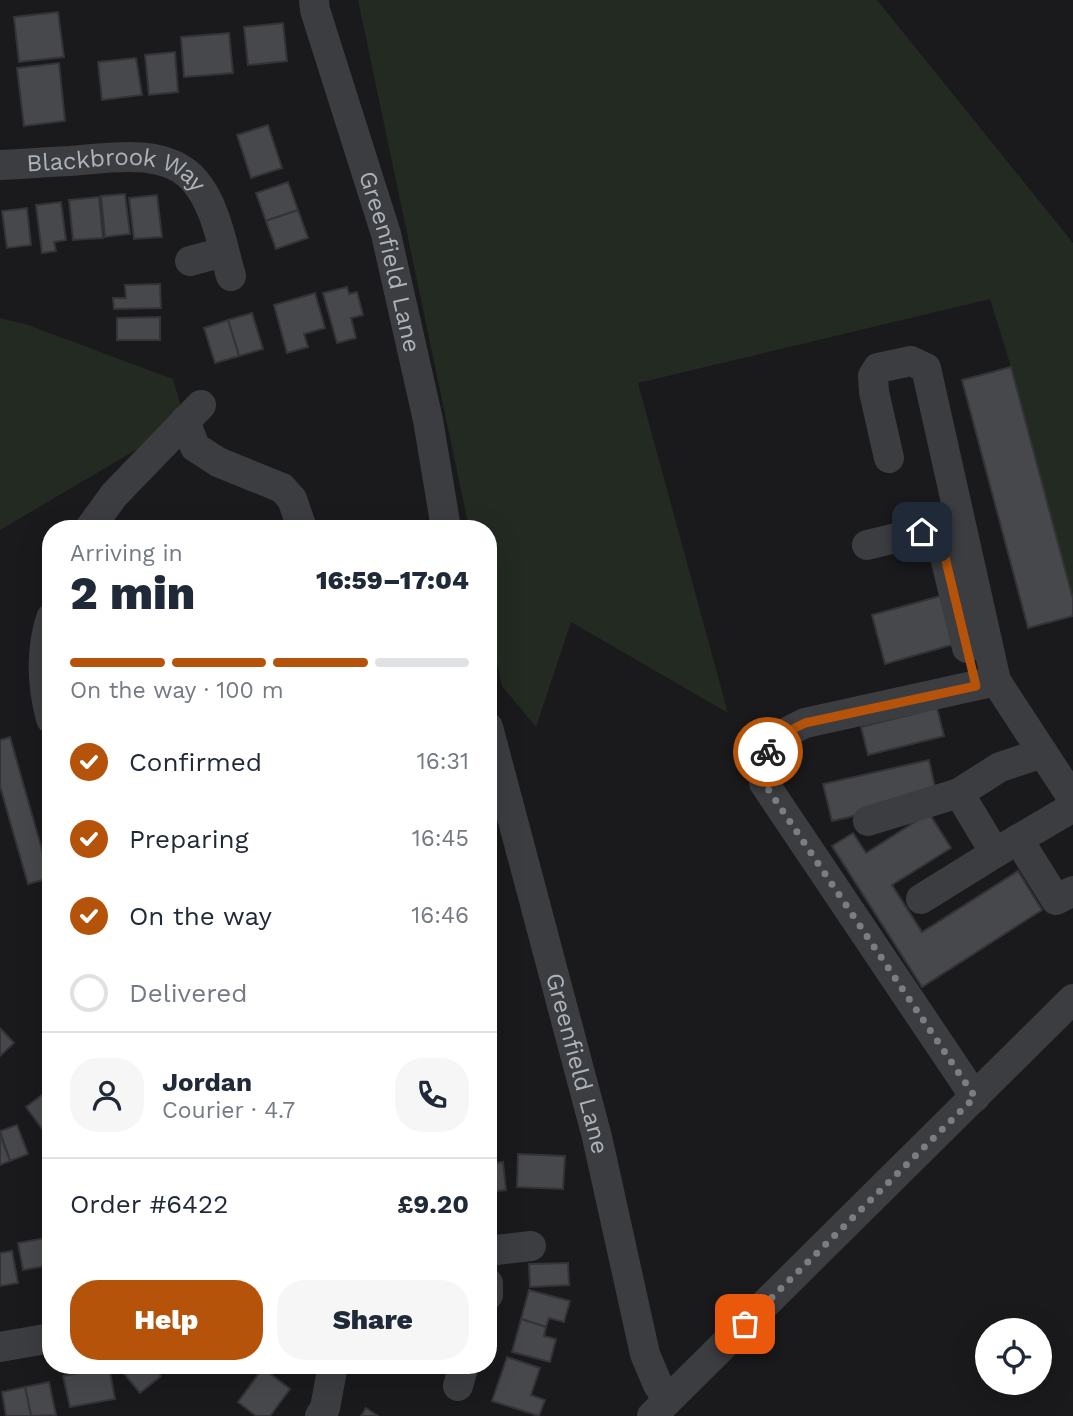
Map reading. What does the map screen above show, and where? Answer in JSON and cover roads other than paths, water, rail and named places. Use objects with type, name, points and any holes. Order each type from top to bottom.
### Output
[{"type":"street","name":"Greenfield Lane","points":[[314,0],[386,234],[428,420],[445,520]]},
{"type":"street","name":"Blackbrook Way","points":[[0,165],[127,157],[175,166],[194,180],[209,205],[228,264],[190,261]]},
{"type":"street","points":[[890,458],[874,392],[873,376],[878,368],[911,361],[926,368],[929,380],[986,684]]},
{"type":"street","points":[[96,520],[114,495],[193,413],[195,447],[218,462],[282,488],[292,499],[299,520]]},
{"type":"street","points":[[867,545],[922,532],[933,535],[939,541],[986,684],[1043,753],[1073,799]]},
{"type":"street","points":[[975,1097],[764,783],[769,741],[805,723],[986,684]]},
{"type":"street","points":[[868,821],[959,793],[1000,766],[1043,753]]},
{"type":"street","name":"Greenfield Lane","points":[[497,761],[597,1137],[645,1354],[658,1385],[660,1408]]},
{"type":"street","points":[[959,793],[1056,900],[1073,891]]},
{"type":"street","points":[[922,899],[1073,807]]},
{"type":"street","points":[[660,1408],[1073,999]]},
{"type":"street","points":[[497,1250],[531,1246]]},
{"type":"street","points":[[0,1347],[42,1340]]},
{"type":"street","points":[[320,1416],[325,1408],[331,1374]]}]
